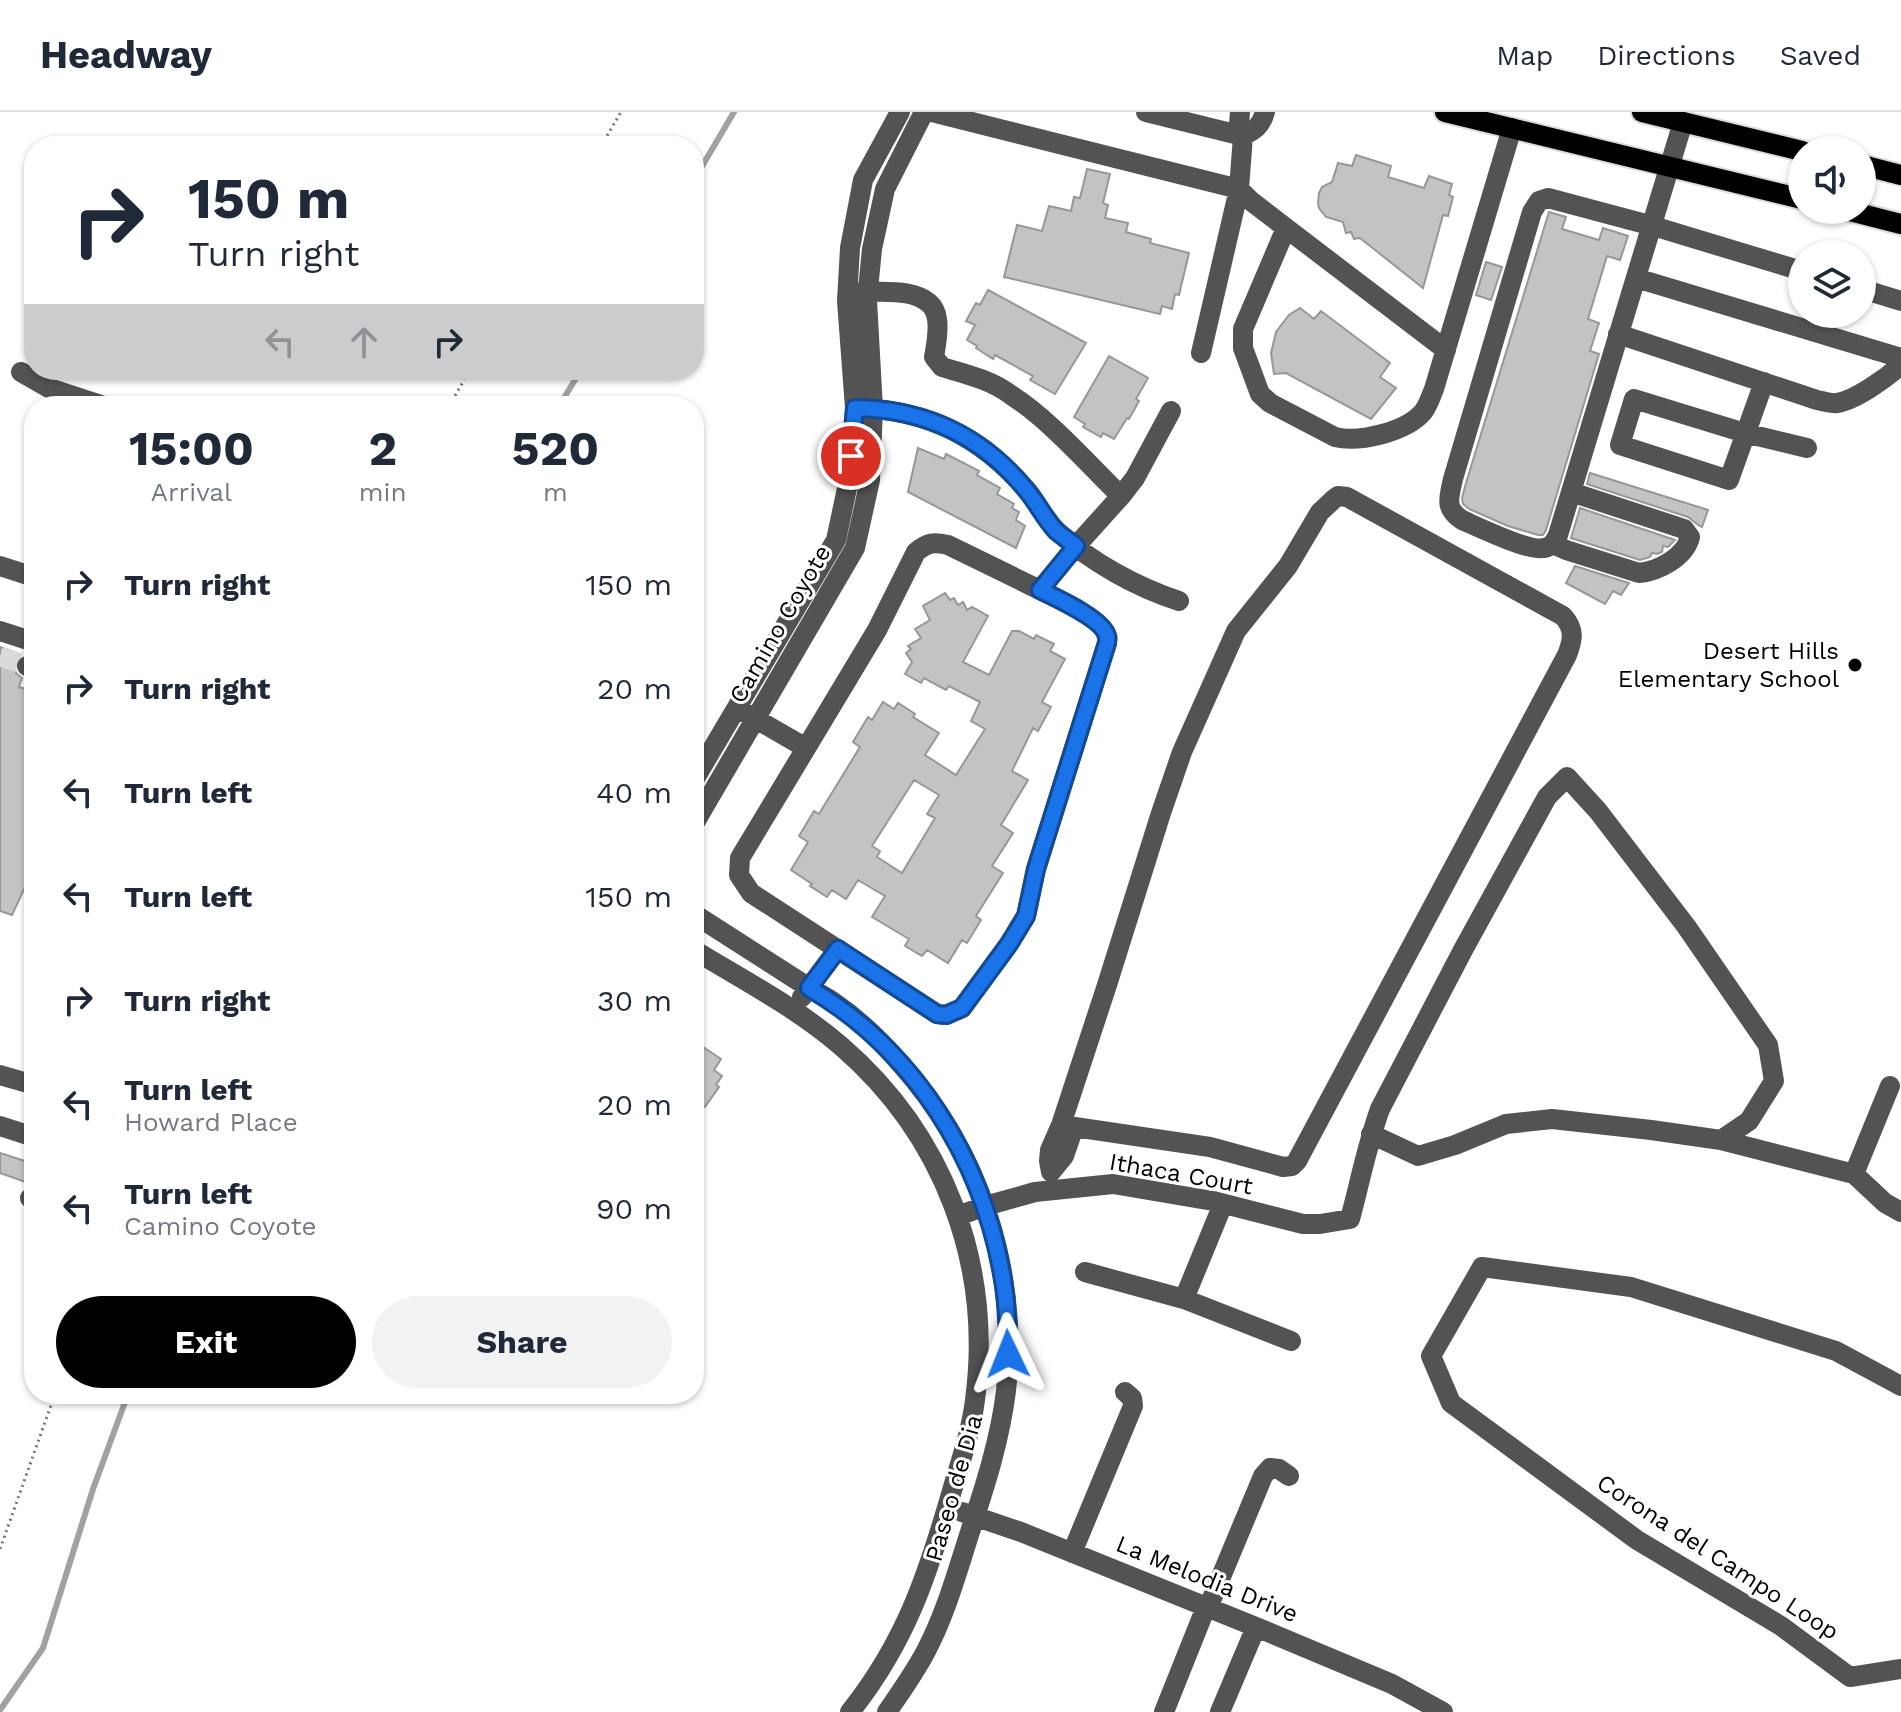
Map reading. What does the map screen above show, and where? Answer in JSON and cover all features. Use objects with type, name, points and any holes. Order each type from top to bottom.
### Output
[{"type":"main road","points":[[1445,112],[1788,196]]},
{"type":"main road","points":[[1642,112],[1788,148]]},
{"type":"main road","points":[[1876,169],[1901,175]]},
{"type":"main road","points":[[1876,218],[1901,224]]},
{"type":"street","name":"Camino Coyote","points":[[704,807],[855,548],[870,480],[858,293],[850,248],[863,180],[900,112]]},
{"type":"street","name":"Camino Coyote","points":[[858,293],[872,249],[885,189],[924,112]]},
{"type":"street","points":[[932,112],[994,120],[1239,189],[1446,350]]},
{"type":"street","points":[[1146,112],[1243,136],[1261,125],[1265,112]]},
{"type":"street","points":[[1201,353],[1239,189],[1243,136],[1239,124],[1240,112]]},
{"type":"street","points":[[1683,122],[1653,226],[1558,535],[1553,544],[1543,549],[1529,547],[1454,514],[1449,507],[1453,479],[1532,212],[1539,201],[1548,198],[1653,226],[1788,267]]},
{"type":"street","points":[[1286,228],[1243,329],[1243,348],[1260,394],[1270,403],[1346,440],[1374,436],[1402,427],[1423,411],[1434,389],[1512,128]]},
{"type":"street","points":[[1636,278],[1901,358]]},
{"type":"street","points":[[858,293],[903,292],[925,299],[938,317],[934,357],[937,363],[983,379],[1011,394],[1040,417],[1121,496]]},
{"type":"street","points":[[1876,293],[1901,301]]},
{"type":"street","points":[[1618,334],[1834,404],[1869,388],[1901,365]]},
{"type":"street","points":[[35,380],[73,396]]},
{"type":"street","points":[[1764,382],[1745,433],[1729,480],[1620,445],[1634,399],[1745,433],[1807,448]]},
{"type":"street","name":"Camino Coyote","points":[[704,763],[836,540],[864,408]]},
{"type":"street","points":[[864,408],[916,415],[942,424],[976,443],[1000,461],[1027,490],[1056,530],[1076,546],[1122,578],[1179,601]]},
{"type":"street","points":[[1040,590],[1135,478],[1171,411]]},
{"type":"street","points":[[1553,544],[1639,573],[1664,566],[1687,546],[1690,537],[1684,529],[1571,492]]},
{"type":"street","points":[[1050,1181],[1050,1150],[1068,1126],[1107,985],[1182,752],[1236,631],[1288,566],[1329,502],[1338,496],[1347,497],[1563,616],[1572,631],[1567,655],[1297,1161],[1292,1166],[1283,1167],[1210,1147],[1068,1126]]},
{"type":"street","points":[[926,544],[948,545],[1040,590],[1082,613],[1101,626],[1107,635],[1036,869],[1026,916],[962,1008],[946,1015],[937,1014],[751,893],[739,875],[740,858],[806,748],[877,630],[916,552],[926,544]]},
{"type":"street","points":[[0,566],[24,574]]},
{"type":"street","points":[[0,631],[24,639]]},
{"type":"street","points":[[737,708],[806,748]]},
{"type":"street","points":[[1721,1140],[1749,1121],[1774,1081],[1768,1045],[1686,926],[1598,811],[1567,777],[1547,797],[1486,908],[1380,1109],[1371,1134],[1418,1156],[1506,1124],[1552,1119],[1721,1140],[1854,1174],[1885,1203],[1901,1212]]},
{"type":"street","name":"Paseo de Dia","points":[[704,920],[833,1002],[853,1017],[909,1073],[953,1136],[970,1168],[985,1206],[1003,1277],[1008,1354],[999,1431],[946,1606],[918,1666],[887,1712]]},
{"type":"street","points":[[791,1009],[838,949]]},
{"type":"street","name":"Paseo de Dia","points":[[704,956],[791,1009],[840,1044],[884,1088],[924,1143],[945,1184],[958,1216],[975,1284],[979,1327],[978,1370],[972,1416],[947,1508],[904,1629],[878,1674],[850,1712]]},
{"type":"street","points":[[0,1075],[24,1082]]},
{"type":"street","points":[[1854,1174],[1890,1086]]},
{"type":"street","points":[[0,1126],[24,1134]]},
{"type":"street","name":"Ithaca Court","points":[[958,1216],[1035,1192],[1050,1181],[1113,1184],[1223,1204],[1303,1224],[1328,1224],[1350,1219],[1371,1134]]},
{"type":"street","points":[[1184,1299],[1223,1204]]},
{"type":"street","name":"Corona del Campo Loop","points":[[1901,1386],[1836,1351],[1631,1287],[1482,1267],[1431,1356],[1451,1403],[1637,1540],[1781,1626],[1850,1677],[1901,1669]]},
{"type":"street","points":[[1085,1272],[1184,1299],[1291,1341]]},
{"type":"street","points":[[1072,1553],[1133,1406],[1132,1398],[1125,1392]]},
{"type":"street","points":[[1164,1712],[1263,1476],[1270,1468],[1279,1469],[1289,1476]]},
{"type":"street","name":"La Melodia Drive","points":[[947,1508],[1006,1526],[1256,1627],[1392,1684],[1443,1712]]},
{"type":"street","points":[[1220,1712],[1256,1627]]},
{"type":"path","points":[[607,136],[621,112]]},
{"type":"path","points":[[0,1549],[51,1404]]},
{"type":"building","points":[[1356,155],[1391,166],[1388,177],[1424,188],[1429,176],[1452,184],[1449,195],[1453,197],[1448,216],[1443,215],[1423,288],[1360,238],[1354,239],[1351,232],[1346,233],[1343,222],[1326,217],[1319,208],[1319,193],[1322,187],[1332,182],[1338,163],[1352,166]]},
{"type":"building","points":[[1087,169],[1110,174],[1103,203],[1108,205],[1105,218],[1128,223],[1126,232],[1151,239],[1150,243],[1189,253],[1179,295],[1175,294],[1172,309],[1162,306],[1160,314],[1004,277],[1017,225],[1042,231],[1049,206],[1071,211],[1074,197],[1080,198]]},
{"type":"building","points":[[1549,212],[1566,217],[1562,229],[1599,240],[1603,228],[1628,236],[1620,260],[1607,256],[1588,319],[1599,323],[1590,351],[1599,354],[1546,530],[1543,535],[1538,535],[1469,509],[1462,498]]},
{"type":"building","points":[[1486,262],[1502,267],[1491,300],[1476,295]]},
{"type":"building","points":[[988,290],[1086,343],[1055,394],[1030,380],[1033,376],[995,355],[993,359],[967,340],[975,325],[966,321]]},
{"type":"building","points":[[1300,308],[1314,319],[1321,311],[1390,363],[1380,377],[1396,388],[1371,419],[1286,373],[1274,374],[1271,353],[1276,332],[1289,315]]},
{"type":"building","points":[[1109,356],[1148,378],[1129,419],[1114,439],[1103,433],[1101,437],[1083,427],[1085,424],[1074,417]]},
{"type":"building","points":[[918,448],[944,459],[946,454],[979,471],[977,475],[1000,488],[997,494],[1014,504],[1012,508],[1019,512],[1016,520],[1025,526],[1016,548],[908,492]]},
{"type":"building","points":[[1590,473],[1708,510],[1702,527],[1688,517],[1587,484]]},
{"type":"building","points":[[1580,508],[1675,540],[1668,547],[1663,546],[1662,552],[1652,553],[1650,557],[1640,560],[1571,538]]},
{"type":"building","points":[[1575,566],[1629,583],[1621,595],[1613,591],[1605,604],[1566,583]]},
{"type":"building","points":[[945,593],[950,600],[954,598],[958,605],[963,602],[967,610],[972,607],[988,616],[963,662],[989,675],[1012,631],[1034,639],[1036,635],[1054,644],[1050,651],[1065,659],[1042,702],[1051,707],[1038,731],[1033,728],[1012,771],[1028,780],[1001,825],[1013,833],[992,866],[1003,873],[976,916],[981,920],[967,943],[962,940],[948,963],[927,950],[922,956],[905,946],[909,939],[872,917],[885,896],[858,880],[846,899],[832,890],[827,897],[791,870],[808,842],[799,836],[814,811],[819,814],[860,747],[853,742],[868,717],[872,720],[883,702],[894,709],[898,703],[915,714],[913,717],[939,733],[925,755],[956,775],[985,729],[971,721],[980,702],[949,686],[946,690],[924,678],[921,683],[905,674],[912,662],[906,653],[911,649],[908,646],[921,638],[915,629],[930,620],[923,606]],"holes":[[[914,780],[939,795],[927,814],[935,818],[902,873],[877,857],[880,851],[872,846]]]},
{"type":"building","points":[[0,647],[20,655],[14,667],[22,678],[19,687],[24,688],[24,889],[12,915],[0,911]]},
{"type":"building","points":[[704,1048],[721,1059],[714,1070],[722,1076],[716,1085],[719,1087],[705,1107]]},
{"type":"building","points":[[0,1153],[24,1161],[24,1181],[0,1173]]},
{"type":"waterway","points":[[704,163],[734,112]]},
{"type":"waterway","points":[[565,396],[575,380]]},
{"type":"waterway","points":[[0,1710],[43,1648],[93,1489],[124,1404]]},
{"type":"tunnel","points":[[0,656],[24,665]]},
{"type":"place","name":"Desert Hills Elementary School","points":[[1855,665]]},
{"type":"route","points":[[851,456],[855,408],[916,415],[942,424],[976,443],[1000,461],[1027,490],[1056,530],[1076,546],[1040,590],[1082,613],[1101,626],[1107,635],[1036,869],[1026,916],[962,1008],[946,1015],[937,1014],[838,949],[809,988],[853,1017],[885,1047],[927,1096],[953,1136],[978,1186],[991,1224],[1003,1277],[1008,1354]]}]
